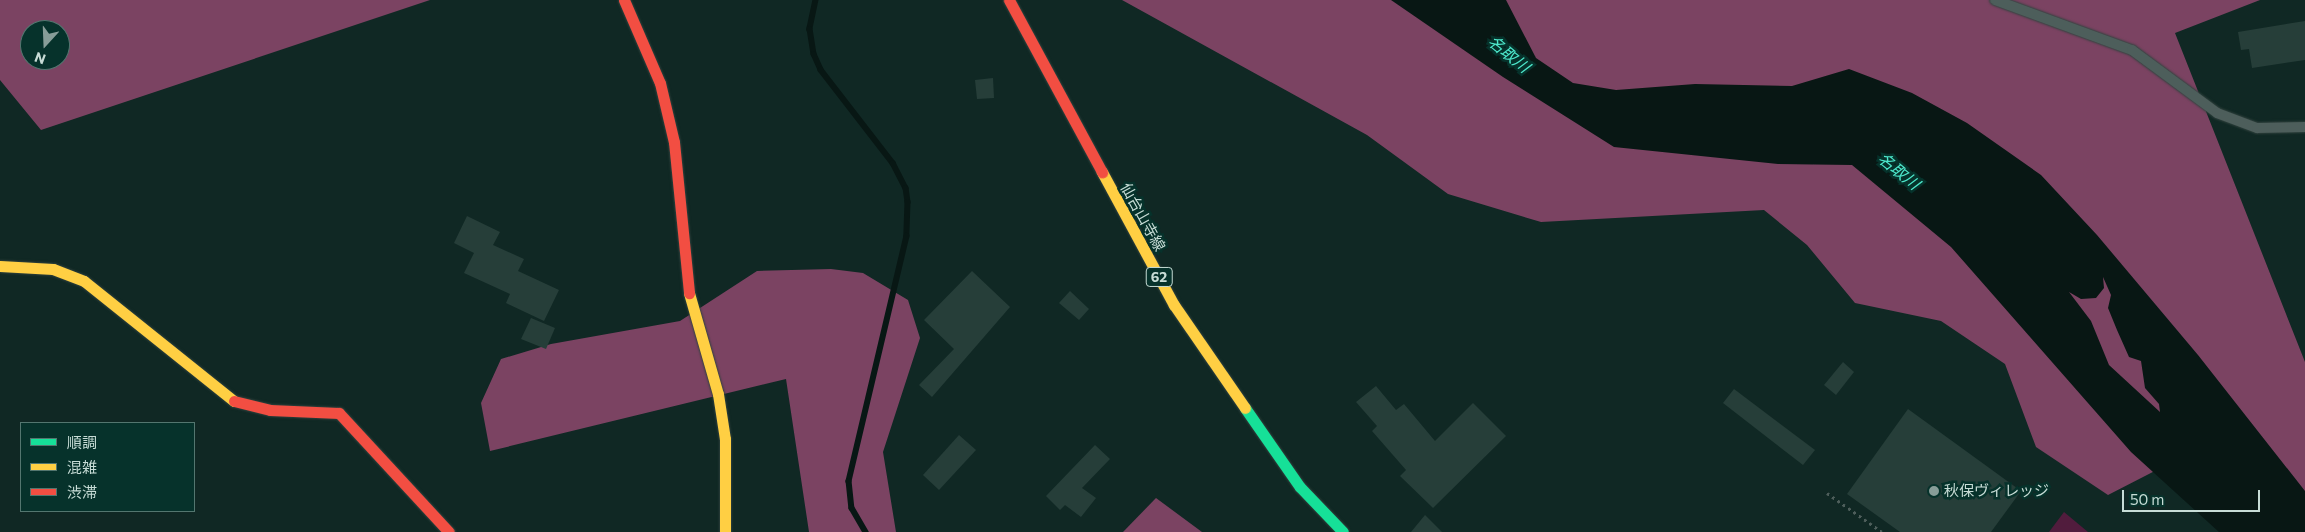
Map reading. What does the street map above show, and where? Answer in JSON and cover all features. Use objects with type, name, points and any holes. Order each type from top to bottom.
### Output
[{"type":"street","points":[[624,0],[660,83],[674,142],[688,290],[718,394],[725,439],[725,532]]},
{"type":"street","name":"仙台山寺線","points":[[1009,0],[1174,305],[1300,487],[1343,532]]},
{"type":"street","points":[[0,266],[53,269],[84,281],[226,398],[270,410],[322,410],[340,414],[449,532]]},
{"type":"lane","points":[[1995,0],[2132,50],[2217,113],[2257,128],[2305,126]]},
{"type":"path","points":[[1827,492],[1882,532]]},
{"type":"shaded area","points":[[0,0],[430,0],[41,130],[0,80]]},
{"type":"shaded area","points":[[1122,0],[2260,0],[2175,33],[2305,362],[2305,532],[2182,457],[2108,495],[2036,447],[2005,364],[1941,321],[1855,303],[1807,245],[1764,210],[1541,222],[1448,194],[1367,135]]},
{"type":"shaded area","points":[[831,269],[863,273],[908,300],[920,338],[883,452],[896,532],[809,532],[786,379],[490,451],[481,403],[501,359],[551,344],[680,321],[757,271]]},
{"type":"shaded area","points":[[1156,498],[1202,532],[1123,532]]},
{"type":"shaded area","points":[[2064,512],[2088,532],[2049,532]]},
{"type":"water","name":"名取川","points":[[1391,0],[1506,0],[1536,58],[1573,83],[1616,90],[1695,84],[1792,86],[1849,69],[1912,93],[1967,123],[2041,175],[2097,235],[2198,355],[2305,491],[2305,532],[2219,532],[2131,452],[1951,247],[1852,165],[1778,164],[1614,147],[1503,77]],"holes":[[[2103,277],[2111,295],[2108,308],[2117,330],[2129,357],[2141,361],[2145,388],[2159,404],[2160,412],[2109,365],[2091,321],[2069,292],[2081,299],[2096,298],[2104,288]]]},
{"type":"building","points":[[2305,21],[2305,60],[2252,68],[2249,49],[2241,50],[2238,32]]},
{"type":"building","points":[[993,78],[994,98],[977,99],[975,80]]},
{"type":"building","points":[[467,216],[500,232],[493,245],[524,259],[518,271],[559,290],[544,321],[506,303],[510,294],[464,273],[474,253],[454,243]]},
{"type":"building","points":[[972,271],[1010,307],[932,397],[919,385],[954,349],[924,320]]},
{"type":"building","points":[[1070,291],[1089,309],[1079,320],[1059,303]]},
{"type":"building","points":[[531,318],[555,328],[546,349],[521,339]]},
{"type":"building","points":[[1843,362],[1854,372],[1836,395],[1824,385]]},
{"type":"building","points":[[1376,386],[1396,410],[1404,404],[1435,441],[1473,403],[1506,436],[1433,508],[1400,476],[1406,470],[1372,431],[1377,426],[1356,402]]},
{"type":"building","points":[[1734,389],[1815,450],[1803,465],[1723,403]]},
{"type":"building","points":[[1908,409],[2021,491],[1991,532],[1900,532],[1847,494]]},
{"type":"building","points":[[959,435],[976,450],[939,490],[923,475]]},
{"type":"building","points":[[1095,445],[1110,459],[1082,488],[1096,498],[1081,517],[1065,505],[1060,510],[1046,496]]},
{"type":"building","points":[[1425,515],[1442,532],[1411,532]]},
{"type":"waterway","points":[[816,0],[810,29],[814,54],[821,70],[893,163],[906,188],[908,202],[907,236],[849,481],[852,508],[866,532]]},
{"type":"traffic: fast","points":[[1245,408],[1300,487],[1343,532]]},
{"type":"traffic: slow","points":[[1102,172],[1174,305],[1245,408]]},
{"type":"traffic: slow","points":[[0,266],[53,269],[84,281],[234,401]]},
{"type":"traffic: slow","points":[[689,293],[718,394],[725,439],[725,532]]},
{"type":"traffic: jam","points":[[624,0],[660,83],[674,142],[689,293]]},
{"type":"traffic: jam","points":[[1009,0],[1102,172]]},
{"type":"traffic: jam","points":[[234,401],[270,410],[339,413],[449,532]]},
{"type":"place","name":"秋保ヴィレッジ","points":[[1934,491]]}]
